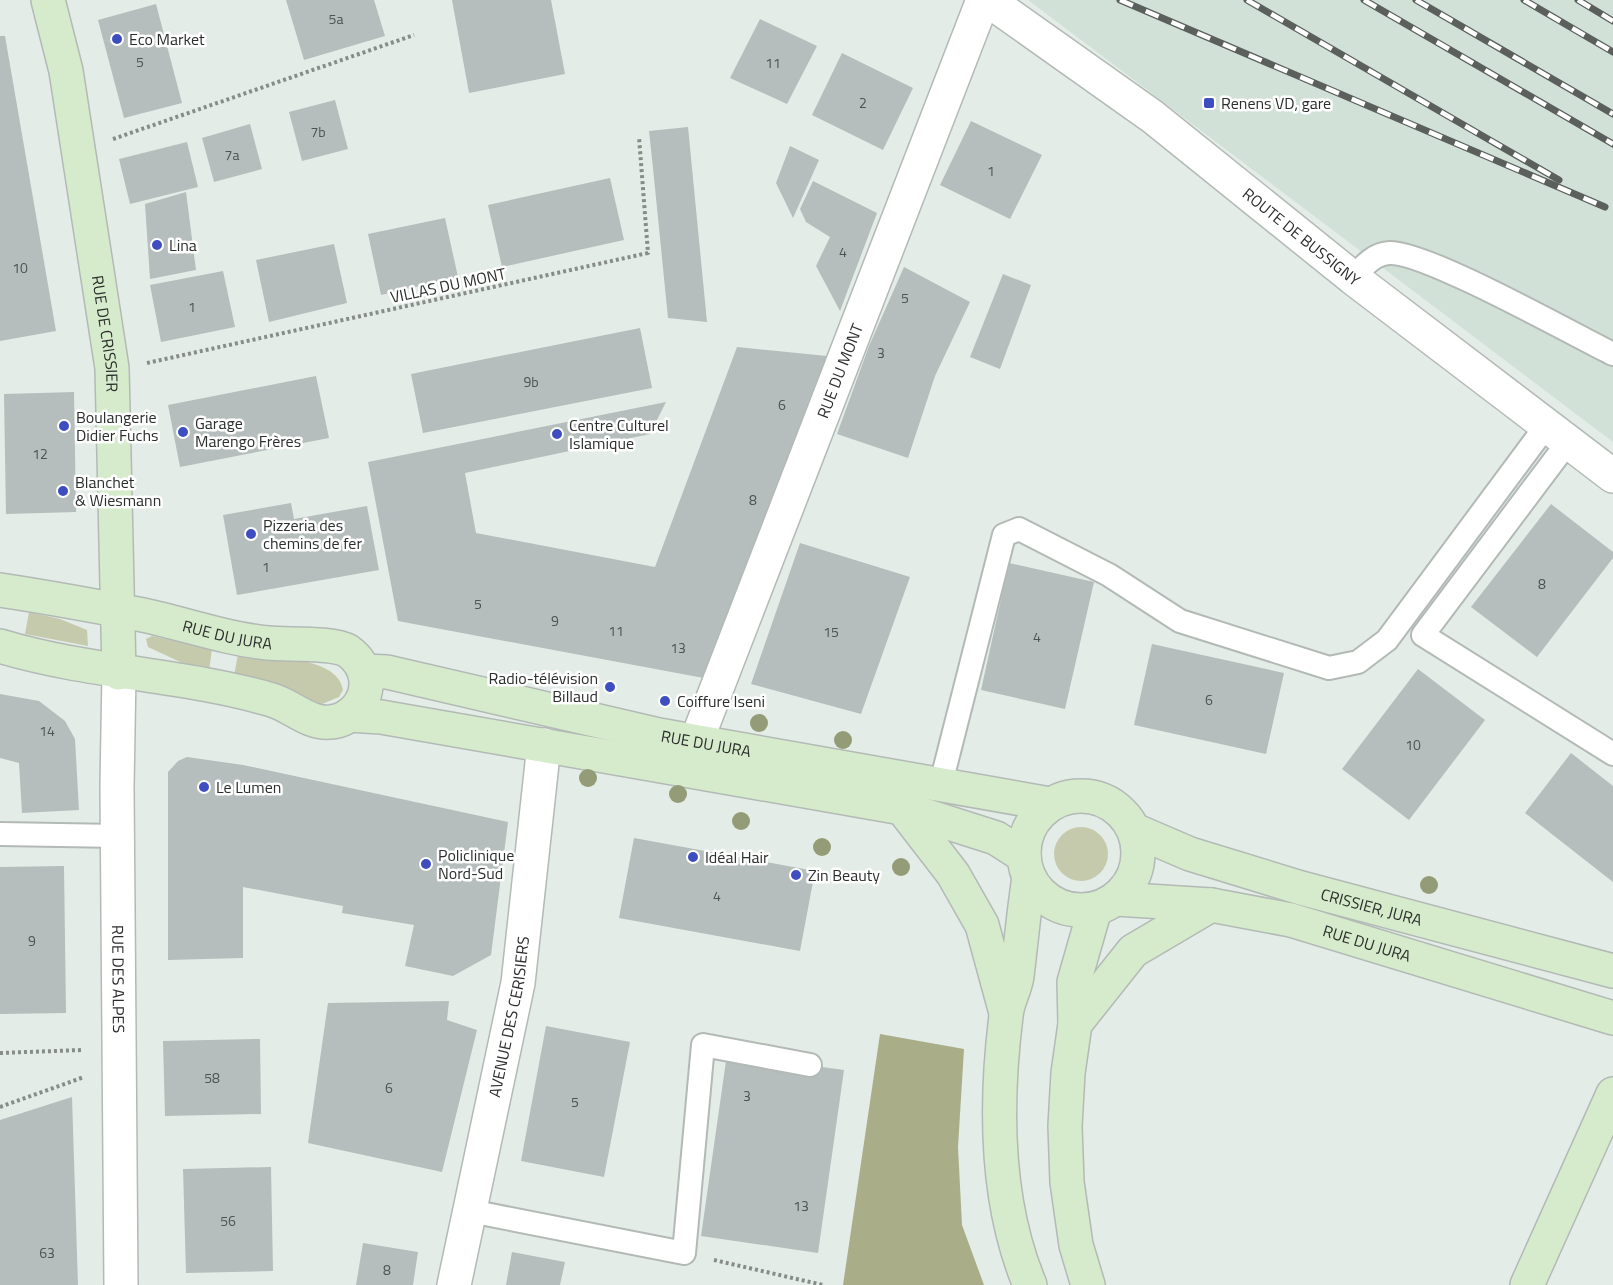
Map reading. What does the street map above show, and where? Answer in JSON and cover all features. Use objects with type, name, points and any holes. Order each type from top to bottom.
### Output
[{"type":"main road","name":"RUE DE CRISSIER","points":[[48,0],[66,71],[112,368],[119,673]]},
{"type":"main road","name":"RUE DU JURA","points":[[0,590],[117,611],[265,643],[333,645],[355,657],[364,671],[387,672],[696,742],[940,787],[1050,804]]},
{"type":"main road","name":"RUE DU JURA","points":[[0,646],[119,673],[217,687],[274,701],[320,722],[337,721],[349,716],[381,717],[902,808],[996,838],[1026,866]]},
{"type":"main road","points":[[349,716],[364,694],[364,671]]},
{"type":"main road","points":[[1026,866],[1037,890],[1064,908],[1079,910],[1106,904],[1129,885],[1137,867],[1139,848],[1134,830],[1124,814],[1109,802],[1090,796],[1072,796],[1050,804],[1030,826],[1026,866],[1017,980],[1006,1013],[1000,1104],[1003,1181],[1021,1262],[1030,1285]]},
{"type":"main road","points":[[902,808],[953,874],[982,925],[1006,1013]]},
{"type":"main road","name":"CRISSIER, JURA","points":[[1134,830],[1190,854],[1300,888],[1613,971]]},
{"type":"main road","name":"RUE DU JURA","points":[[1106,904],[1211,905],[1291,920],[1613,1018]]},
{"type":"main road","points":[[1088,1285],[1076,1245],[1067,1182],[1067,1084],[1075,1024],[1074,982],[1106,904]]},
{"type":"main road","points":[[1075,1024],[1133,951],[1211,905]]},
{"type":"main road","points":[[1527,1285],[1613,1094]]},
{"type":"street","name":"ROUTE DE BUSSIGNY","points":[[986,0],[1153,117],[1353,278],[1613,476]]},
{"type":"street","name":"RUE DU MONT","points":[[696,742],[986,0]]},
{"type":"street","name":"RUE DES ALPES","points":[[119,673],[117,787],[121,1285]]},
{"type":"street","name":"AVENUE DES CERISIERS","points":[[454,1285],[518,983],[544,745]]},
{"type":"lane","points":[[1353,278],[1371,259],[1389,253],[1410,256],[1443,269],[1613,354]]},
{"type":"lane","points":[[1557,434],[1423,634],[1613,754]]},
{"type":"lane","points":[[940,787],[1004,535],[1019,529],[1109,574],[1180,621],[1329,668],[1358,662],[1387,640],[1557,434]]},
{"type":"lane","points":[[0,834],[119,836]]},
{"type":"lane","points":[[470,1211],[684,1253],[704,1046],[810,1065]]},
{"type":"path","points":[[107,141],[414,35]]},
{"type":"path","name":"VILLAS DU MONT","points":[[140,364],[648,253],[639,137]]},
{"type":"path","points":[[0,1053],[83,1050]]},
{"type":"path","points":[[0,1107],[86,1076]]},
{"type":"path","points":[[684,1253],[823,1285]]},
{"type":"shaded area","points":[[1028,0],[1613,0],[1613,442],[1371,259]]},
{"type":"green space","points":[[29,612],[60,619],[87,630],[88,646],[25,634]]},
{"type":"green space","points":[[152,636],[212,649],[209,671],[191,667],[148,647],[146,639]]},
{"type":"green space","points":[[238,654],[299,660],[315,664],[328,670],[338,679],[343,690],[339,697],[322,704],[234,676]]},
{"type":"green space","points":[[1081,827],[1091,829],[1100,835],[1106,844],[1108,854],[1106,864],[1100,873],[1091,879],[1081,881],[1071,879],[1062,873],[1056,864],[1054,854],[1056,844],[1062,835],[1071,829]]},
{"type":"green space","points":[[880,1034],[964,1049],[958,1147],[962,1225],[984,1285],[843,1285]]},
{"type":"building","points":[[286,0],[374,0],[385,36],[304,60]]},
{"type":"building","points":[[452,0],[551,0],[565,74],[469,93]]},
{"type":"building","points":[[156,4],[182,103],[124,118],[98,20]]},
{"type":"building","points":[[760,19],[817,46],[787,104],[730,78]]},
{"type":"building","points":[[0,36],[5,36],[56,331],[0,341]]},
{"type":"building","points":[[842,53],[913,88],[883,150],[812,115]]},
{"type":"building","points":[[335,100],[348,149],[302,161],[289,112]]},
{"type":"building","points":[[971,121],[1042,155],[1010,219],[940,185]]},
{"type":"building","points":[[250,124],[262,169],[214,182],[202,138]]},
{"type":"building","points":[[688,127],[707,322],[668,318],[649,131]]},
{"type":"building","points":[[187,142],[198,187],[130,204],[119,159]]},
{"type":"building","points":[[790,146],[819,160],[793,218],[776,183]]},
{"type":"building","points":[[610,178],[624,240],[502,267],[488,205]]},
{"type":"building","points":[[813,181],[877,213],[840,311],[816,266],[830,237],[806,222],[800,209]]},
{"type":"building","points":[[186,192],[196,270],[150,279],[145,204]]},
{"type":"building","points":[[445,218],[458,277],[381,295],[368,234]]},
{"type":"building","points":[[334,244],[347,303],[269,322],[256,260]]},
{"type":"building","points":[[904,267],[970,302],[935,376],[908,458],[837,434],[869,346]]},
{"type":"building","points":[[223,271],[235,327],[161,342],[150,285]]},
{"type":"building","points":[[1003,274],[1031,285],[1000,369],[970,357]]},
{"type":"building","points":[[640,328],[652,388],[423,433],[411,374]]},
{"type":"building","points":[[737,347],[837,357],[709,679],[398,621],[368,462],[666,402],[650,434],[465,473],[476,533],[655,567]]},
{"type":"building","points":[[316,376],[329,438],[180,467],[168,405]]},
{"type":"building","points":[[74,392],[76,512],[6,514],[4,394]]},
{"type":"building","points":[[291,503],[294,519],[367,506],[379,570],[237,595],[223,515]]},
{"type":"building","points":[[1551,504],[1613,552],[1613,558],[1537,657],[1471,607]]},
{"type":"building","points":[[800,543],[910,577],[861,714],[751,684]]},
{"type":"building","points":[[1009,563],[1094,582],[1065,709],[981,690]]},
{"type":"building","points":[[1152,644],[1284,673],[1266,754],[1134,725]]},
{"type":"building","points":[[1418,669],[1485,720],[1409,820],[1342,769]]},
{"type":"building","points":[[0,694],[39,701],[65,721],[75,739],[79,810],[22,813],[19,763],[0,758]]},
{"type":"building","points":[[1571,753],[1613,786],[1613,882],[1525,813]]},
{"type":"building","points":[[187,757],[243,765],[508,822],[491,955],[453,976],[405,966],[414,925],[342,913],[343,906],[243,887],[243,958],[168,960],[168,772],[178,761]]},
{"type":"building","points":[[634,838],[815,871],[800,951],[619,918]]},
{"type":"building","points":[[64,866],[66,1013],[0,1014],[0,867]]},
{"type":"building","points":[[449,1001],[447,1020],[477,1030],[442,1172],[308,1143],[328,1003]]},
{"type":"building","points":[[546,1026],[630,1042],[604,1177],[521,1161]]},
{"type":"building","points":[[260,1039],[261,1114],[165,1116],[163,1041]]},
{"type":"building","points":[[727,1054],[844,1070],[818,1253],[701,1236]]},
{"type":"building","points":[[72,1097],[78,1285],[0,1285],[0,1120]]},
{"type":"building","points":[[271,1167],[273,1271],[186,1273],[183,1169]]},
{"type":"building","points":[[363,1243],[418,1252],[413,1285],[356,1285]]},
{"type":"building","points":[[512,1252],[565,1262],[560,1285],[506,1285]]},
{"type":"railway","points":[[1120,0],[1605,207]]},
{"type":"railway","points":[[1247,0],[1559,180]]},
{"type":"railway","points":[[1364,0],[1613,144]]},
{"type":"railway","points":[[1416,0],[1613,114]]},
{"type":"railway","points":[[1524,0],[1613,52]]},
{"type":"railway","points":[[1578,0],[1613,21]]},
{"type":"place","name":"Eco Market","points":[[117,39]]},
{"type":"place","name":"Renens VD, gare","points":[[1209,103]]},
{"type":"place","name":"Lina","points":[[157,245]]},
{"type":"place","name":"Boulangerie Didier Fuchs","points":[[64,426]]},
{"type":"place","name":"Garage Marengo Frères","points":[[183,432]]},
{"type":"place","name":"Centre Culturel Islamique","points":[[557,434]]},
{"type":"place","name":"Blanchet & Wiesmann","points":[[63,491]]},
{"type":"place","name":"Pizzeria des chemins de fer","points":[[251,534]]},
{"type":"place","name":"Radio-télévision Billaud","points":[[610,687]]},
{"type":"place","name":"Coiffure Iseni","points":[[665,701]]},
{"type":"place","name":"Le Lumen","points":[[204,787]]},
{"type":"place","name":"Idéal Hair","points":[[693,857]]},
{"type":"place","name":"Policlinique Nord-Sud","points":[[426,864]]},
{"type":"place","name":"Zin Beauty","points":[[796,875]]}]
